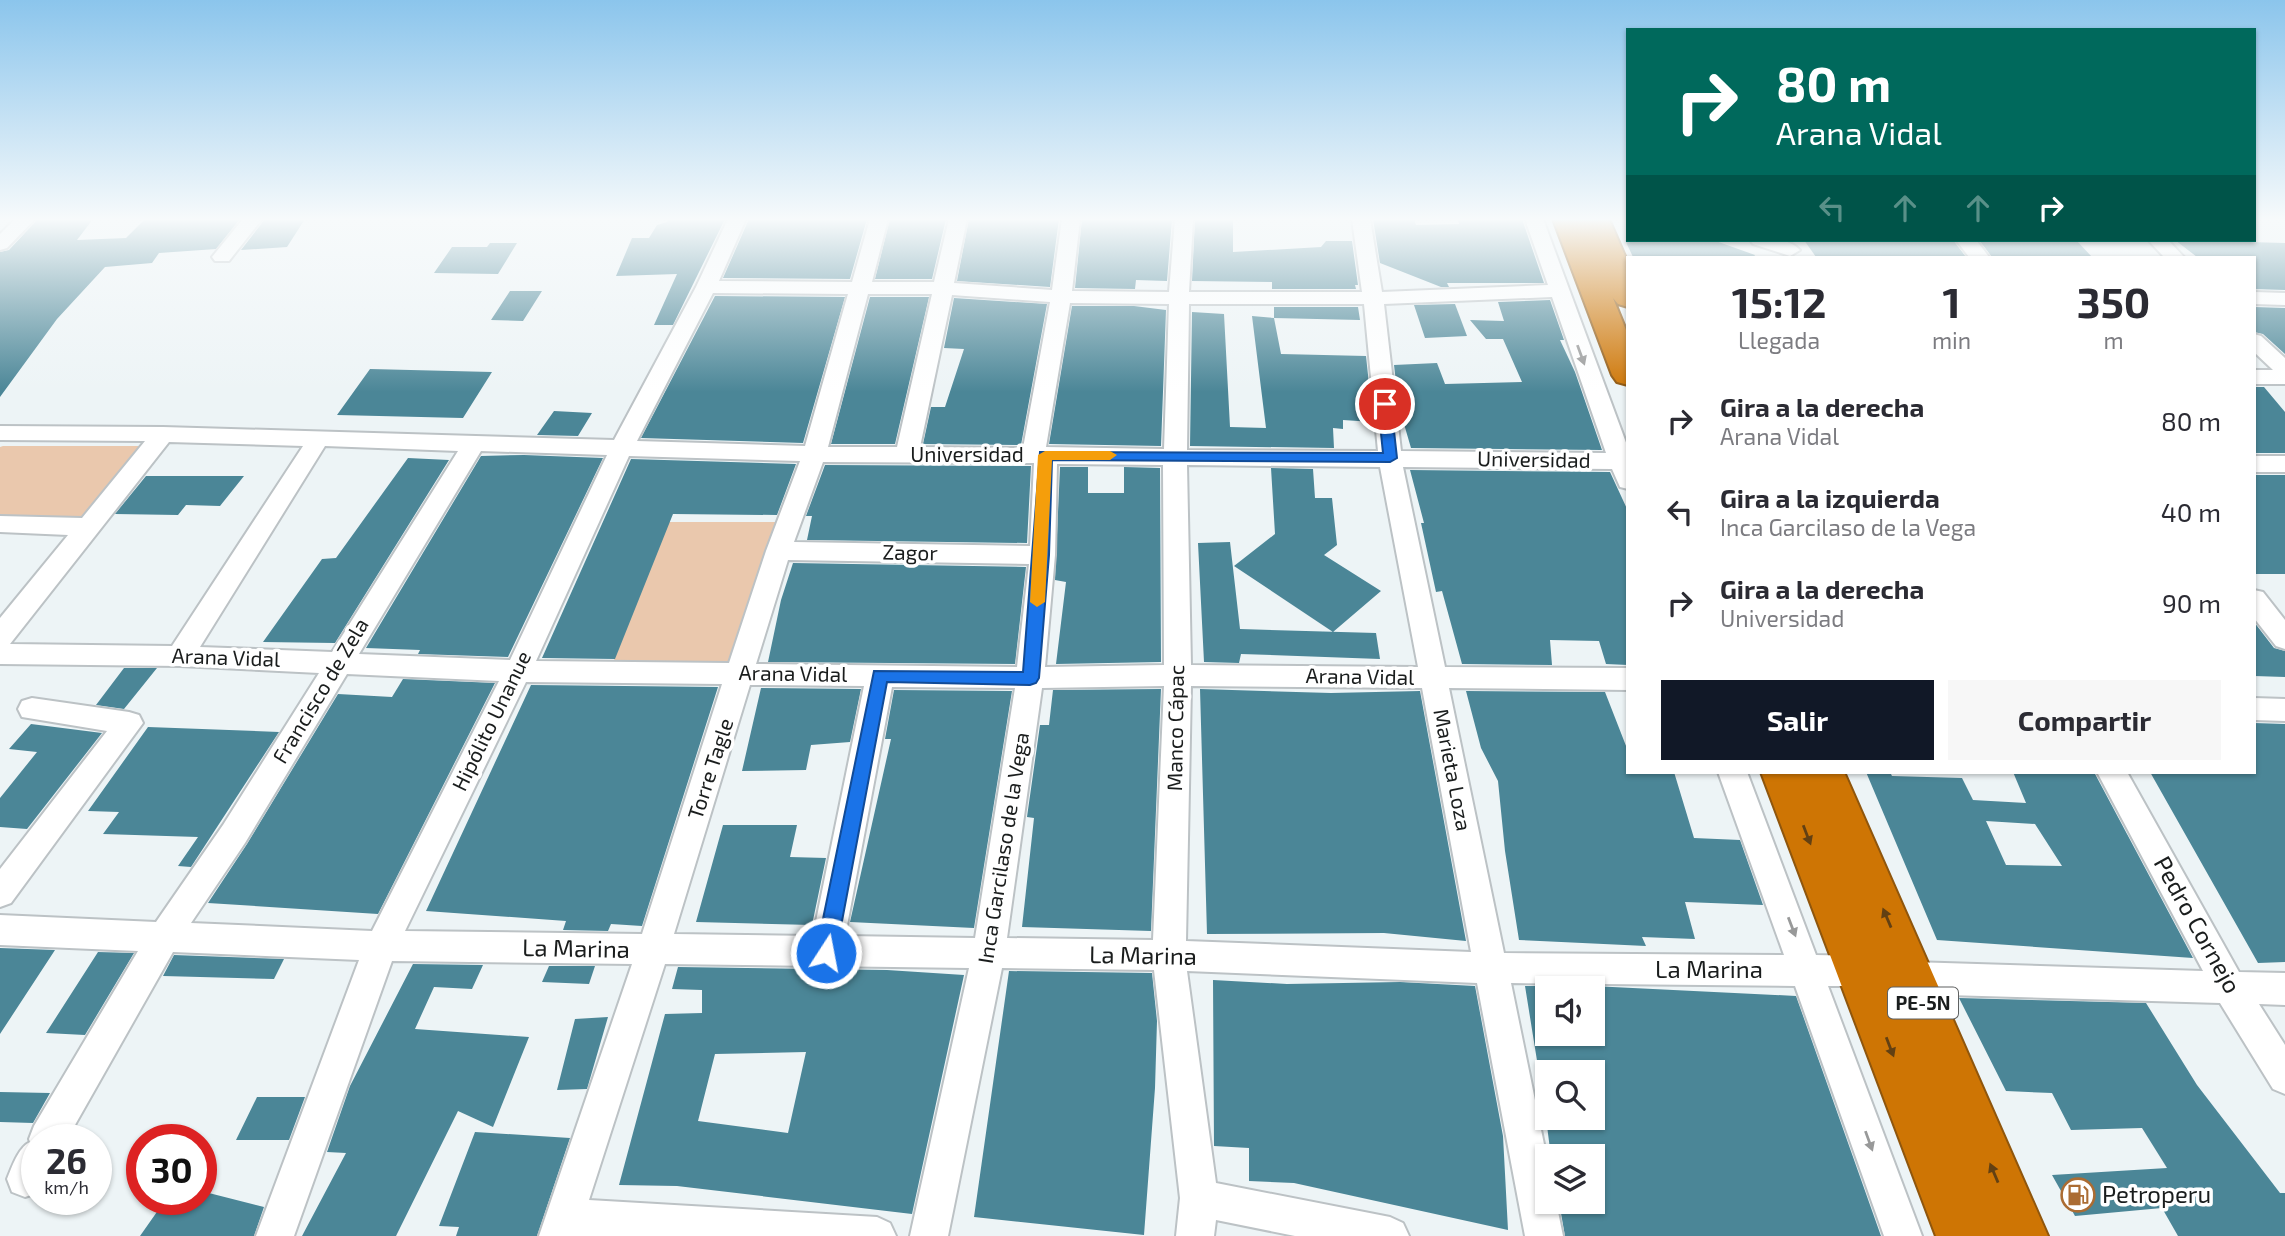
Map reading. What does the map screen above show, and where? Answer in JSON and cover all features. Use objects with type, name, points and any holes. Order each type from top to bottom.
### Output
[{"type":"highway","points":[[1590,277],[1626,370]]},
{"type":"highway","points":[[1619,277],[1626,294]]},
{"type":"highway","name":"PE-5N","points":[[1783,774],[1964,1236]]},
{"type":"highway","name":"PE-5N","points":[[1825,774],[2020,1236]]},
{"type":"street","name":"Hipólito Unanue","points":[[275,1236],[382,946],[518,671],[621,449],[711,277]]},
{"type":"street","name":"Torre Tagle","points":[[561,1227],[653,950],[778,551],[814,454],[862,277]]},
{"type":"street","points":[[907,454],[944,277]]},
{"type":"street","name":"Inca Garcilaso de la Vega","points":[[929,1236],[989,953],[1030,678],[1042,555],[1039,455],[1064,277]]},
{"type":"street","name":"Manco Cápac","points":[[1180,277],[1175,456],[1178,675],[1170,956],[1199,1198],[1195,1236]]},
{"type":"street","name":"Marieta Loza","points":[[1370,277],[1390,458],[1544,1236]]},
{"type":"street","points":[[1553,277],[1625,468]]},
{"type":"street","points":[[706,287],[859,286],[941,288],[1061,297],[1179,298],[1374,298],[1558,291]]},
{"type":"street","points":[[2256,298],[2285,299]]},
{"type":"street","points":[[2256,342],[2285,370]]},
{"type":"street","points":[[2256,377],[2285,377]]},
{"type":"street","points":[[0,433],[163,434],[474,444]]},
{"type":"street","points":[[0,637],[163,434]]},
{"type":"street","points":[[180,656],[318,440]]},
{"type":"street","name":"Universidad","points":[[474,444],[814,454],[1390,458],[1625,468]]},
{"type":"street","name":"Francisco de Zela","points":[[56,1124],[164,935],[234,834],[474,444]]},
{"type":"street","points":[[2256,464],[2285,464]]},
{"type":"street","points":[[0,524],[89,527]]},
{"type":"street","name":"Zagor","points":[[778,551],[1042,555]]},
{"type":"street","points":[[2256,602],[2285,639]]},
{"type":"street","name":"Arana Vidal","points":[[0,654],[180,656],[518,671],[1030,678],[1178,675],[1626,679]]},
{"type":"street","points":[[826,953],[880,675]]},
{"type":"street","points":[[0,893],[129,723],[32,709]]},
{"type":"street","points":[[2256,709],[2285,710]]},
{"type":"street","points":[[1734,774],[1903,1236]]},
{"type":"street","name":"Pedro Cornejo","points":[[2113,774],[2230,988],[2285,1077]]},
{"type":"street","name":"La Marina","points":[[0,930],[382,946],[1170,956],[1492,968],[1860,971],[1913,978],[2285,989]]},
{"type":"street","points":[[1199,1198],[1390,1236]]},
{"type":"street","points":[[561,1227],[877,1236]]},
{"type":"shaded area","points":[[139,446],[142,449],[89,517],[77,519],[0,516],[0,447]]},
{"type":"shaded area","points":[[669,522],[777,522],[731,668],[614,660]]},
{"type":"building","points":[[0,277],[96,277],[57,319],[0,397]]},
{"type":"building","points":[[676,277],[697,277],[673,325],[654,325]]},
{"type":"building","points":[[724,277],[851,277],[850,279]]},
{"type":"building","points":[[876,277],[933,277],[932,279],[875,279]]},
{"type":"building","points":[[958,277],[1051,277],[1050,287],[957,281]]},
{"type":"building","points":[[1076,277],[1167,277],[1167,281],[1136,280],[1135,289],[1075,288]]},
{"type":"building","points":[[1192,277],[1357,277],[1358,285],[1355,285],[1356,289],[1272,289],[1272,282],[1192,281]]},
{"type":"building","points":[[1415,277],[1542,277],[1544,283],[1447,283],[1449,287],[1441,287]]},
{"type":"building","points":[[2256,277],[2285,277],[2285,290],[2256,289]]},
{"type":"building","points":[[510,291],[542,291],[523,321],[491,320]]},
{"type":"building","points":[[715,296],[845,297],[803,443],[641,438]]},
{"type":"building","points":[[870,297],[929,297],[895,444],[831,444]]},
{"type":"building","points":[[954,298],[1047,304],[1021,445],[923,444],[931,407],[945,407],[964,349],[944,348]]},
{"type":"building","points":[[1550,300],[1564,340],[1560,340],[1575,372],[1602,450],[1411,448],[1404,424],[1401,424],[1394,365],[1437,363],[1445,384],[1522,382],[1503,339],[1486,339],[1470,320],[1504,321],[1498,302]]},
{"type":"building","points":[[1455,304],[1467,336],[1425,338],[1414,305]]},
{"type":"building","points":[[1072,306],[1134,306],[1166,310],[1161,446],[1049,444]]},
{"type":"building","points":[[1274,307],[1358,307],[1360,320],[1274,318]]},
{"type":"building","points":[[2256,307],[2285,308],[2285,354],[2263,334],[2256,332]]},
{"type":"building","points":[[1192,312],[1224,314],[1230,427],[1266,428],[1252,316],[1274,318],[1281,354],[1366,356],[1373,422],[1343,420],[1343,429],[1333,428],[1334,448],[1190,446]]},
{"type":"building","points":[[370,369],[492,372],[463,418],[337,415]]},
{"type":"building","points":[[2256,387],[2264,387],[2285,412],[2285,453],[2256,453]]},
{"type":"building","points":[[554,411],[592,413],[578,436],[537,435]]},
{"type":"building","points":[[481,456],[603,458],[508,657],[418,654],[420,650],[366,648]]},
{"type":"building","points":[[408,458],[449,460],[335,643],[263,642],[322,559],[336,558]]},
{"type":"building","points":[[631,459],[796,464],[777,515],[673,514],[615,659],[542,658]]},
{"type":"building","points":[[825,465],[1031,466],[1027,543],[807,540],[812,516],[806,516]]},
{"type":"building","points":[[1060,467],[1088,467],[1088,493],[1124,493],[1124,467],[1160,468],[1161,662],[1056,664],[1066,582],[1055,580]]},
{"type":"building","points":[[1271,468],[1313,469],[1315,498],[1332,498],[1337,545],[1324,555],[1381,591],[1333,632],[1234,566],[1275,534]]},
{"type":"building","points":[[1410,470],[1610,472],[1626,507],[1626,665],[1606,664],[1599,641],[1550,640],[1552,665],[1462,664],[1442,591],[1436,592],[1421,523],[1424,523]]},
{"type":"building","points":[[2256,475],[2285,475],[2285,574],[2256,574]]},
{"type":"building","points":[[146,476],[244,476],[220,506],[186,505],[178,515],[115,514]]},
{"type":"building","points":[[1230,542],[1240,629],[1376,633],[1380,659],[1241,654],[1239,663],[1204,662],[1198,543]]},
{"type":"building","points":[[793,563],[1026,567],[1015,664],[768,662],[781,600]]},
{"type":"building","points":[[2256,625],[2274,648],[2285,651],[2285,677],[2256,676]]},
{"type":"building","points":[[124,668],[157,668],[124,709],[96,705]]},
{"type":"building","points":[[403,679],[495,683],[378,914],[208,903],[338,694],[392,697]]},
{"type":"building","points":[[531,685],[718,687],[642,926],[611,924],[608,931],[563,930],[566,921],[426,911]]},
{"type":"building","points":[[761,688],[861,689],[850,742],[811,745],[806,770],[742,771]]},
{"type":"building","points":[[1161,689],[1151,931],[1022,927],[1034,818],[1027,817],[1040,725],[1049,725],[1053,690]]},
{"type":"building","points":[[1200,689],[1331,693],[1420,691],[1466,941],[1384,933],[1207,934]]},
{"type":"building","points":[[894,690],[1012,691],[974,928],[850,922],[891,739],[885,739]]},
{"type":"building","points":[[1466,691],[1605,692],[1626,746],[1626,774],[1675,774],[1694,838],[1740,840],[1763,905],[1685,902],[1695,939],[1642,937],[1646,946],[1519,940],[1505,851],[1498,781],[1481,748]]},
{"type":"building","points":[[2256,723],[2285,724],[2285,962],[2258,963],[2151,774],[2256,774]]},
{"type":"building","points":[[31,724],[102,733],[27,829],[0,827],[0,798],[37,752],[9,749]]},
{"type":"building","points":[[148,727],[279,732],[191,867],[178,866],[198,837],[103,834],[119,812],[88,811]]},
{"type":"building","points":[[1867,774],[1962,778],[1973,800],[2026,803],[2014,774],[2095,774],[2193,958],[1937,940]],"holes":[[[1986,821],[2035,824],[2062,866],[2006,865]]]},
{"type":"building","points":[[723,825],[797,825],[790,857],[826,858],[812,925],[696,922]]},
{"type":"building","points":[[0,948],[55,950],[0,1034]]},
{"type":"building","points":[[98,952],[134,953],[85,1035],[46,1033]]},
{"type":"building","points":[[174,955],[284,959],[274,979],[163,976]]},
{"type":"building","points":[[413,964],[483,965],[472,989],[434,987],[415,1029],[529,1037],[493,1127],[458,1111],[396,1236],[302,1236],[346,1153],[327,1152],[350,1086]]},
{"type":"building","points":[[549,966],[595,966],[589,984],[542,982]]},
{"type":"building","points":[[678,967],[887,970],[964,975],[912,1214],[677,1186],[619,1185],[665,1014],[702,1013],[702,990],[672,989]],"holes":[[[806,1052],[788,1133],[698,1121],[715,1054]]]},
{"type":"building","points":[[1009,971],[1152,973],[1157,1021],[1155,1088],[1144,1235],[974,1217]]},
{"type":"building","points":[[1213,980],[1287,984],[1400,982],[1475,986],[1503,1136],[1508,1230],[1294,1183],[1249,1181],[1249,1148],[1214,1146]]},
{"type":"building","points":[[1525,986],[1535,986],[1535,1046],[1605,1046],[1605,987],[1796,996],[1881,1236],[1565,1236],[1561,1214],[1605,1214],[1605,1144],[1549,1144],[1548,1130],[1605,1130],[1605,1060],[1537,1060]]},
{"type":"building","points":[[1959,998],[2146,1003],[2197,1085],[2280,1193],[2285,1193],[2285,1236],[2178,1236],[2162,1208],[2075,1216],[2052,1175],[2167,1168],[2142,1128],[2071,1130],[2052,1093],[2006,1091]]},
{"type":"building","points":[[608,1017],[587,1089],[557,1090],[575,1019]]},
{"type":"building","points":[[0,1092],[50,1093],[33,1123],[0,1122]]},
{"type":"building","points":[[257,1097],[305,1097],[289,1140],[236,1140]]},
{"type":"building","points":[[475,1132],[570,1138],[537,1236],[456,1236],[459,1227],[439,1226]]},
{"type":"building","points":[[217,1195],[264,1207],[254,1236],[140,1236],[155,1215],[217,1215]]},
{"type":"slow traffic","points":[[1037,602],[1042,555],[1045,455],[1110,455]]},
{"type":"place","name":"Petroperu","points":[[2078,1195]]},
{"type":"route","points":[[826,953],[880,675],[1030,678],[1042,555],[1045,455],[1390,458],[1385,404]]}]
